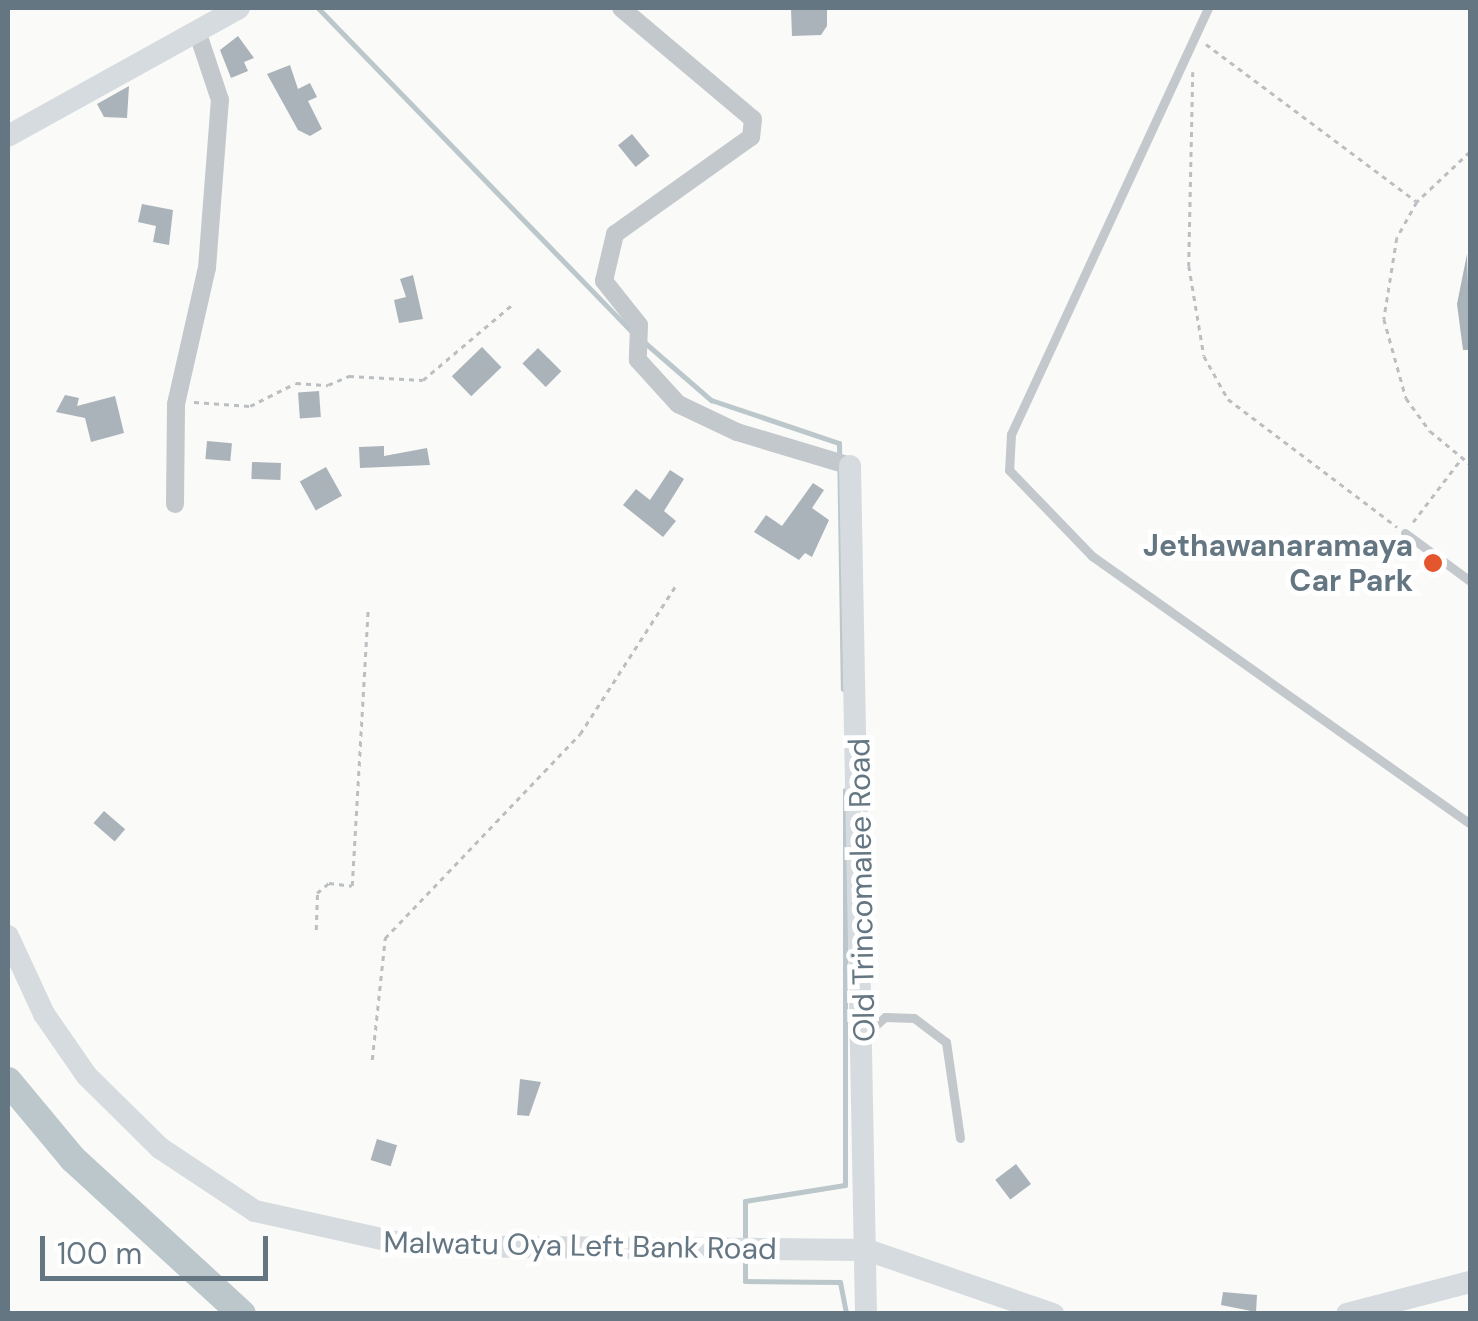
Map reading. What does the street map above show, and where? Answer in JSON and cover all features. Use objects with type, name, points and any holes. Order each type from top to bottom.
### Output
[{"type":"main road","points":[[8,136],[239,8]]},
{"type":"main road","name":"Old Trincomalee Road","points":[[850,466],[866,1034],[866,1305]]},
{"type":"main road","name":"Malwatu Oya Left Bank Road","points":[[8,936],[44,1014],[87,1076],[160,1148],[255,1211],[414,1246],[866,1250],[1053,1314]]},
{"type":"main road","points":[[1347,1314],[1470,1282]]},
{"type":"street","points":[[621,8],[753,119],[751,138],[615,234],[604,281],[638,325],[638,360],[655,385],[708,418],[850,466]]},
{"type":"street","points":[[175,504],[176,404],[206,268],[220,100],[198,34]]},
{"type":"lane","points":[[1208,8],[1011,434],[1009,470],[1092,556],[1470,824]]},
{"type":"lane","points":[[1404,532],[1470,582]]},
{"type":"lane","points":[[866,1034],[886,1017],[914,1018],[946,1042],[960,1138]]},
{"type":"path","points":[[1194,35],[1417,202]]},
{"type":"path","points":[[1194,35],[1188,266],[1204,356],[1228,399],[1404,532],[1461,459]]},
{"type":"path","points":[[1470,152],[1417,202],[1386,278],[1391,360],[1414,409],[1470,464]]},
{"type":"path","points":[[176,404],[230,399],[250,406],[296,382],[328,385],[350,376],[423,380],[513,304]]},
{"type":"path","points":[[372,1060],[386,938],[580,734],[676,585]]},
{"type":"path","points":[[316,930],[317,893],[329,884],[352,886],[368,607]]},
{"type":"building","points":[[791,8],[827,8],[827,26],[821,35],[792,36]]},
{"type":"building","points":[[238,36],[254,58],[244,62],[248,71],[231,78],[220,50]]},
{"type":"building","points":[[290,65],[298,89],[310,83],[317,97],[308,101],[322,129],[310,136],[298,130],[267,74]]},
{"type":"building","points":[[129,86],[127,118],[104,117],[97,104]]},
{"type":"building","points":[[632,134],[650,156],[636,167],[618,145]]},
{"type":"building","points":[[142,204],[173,210],[169,245],[153,242],[156,226],[138,222]]},
{"type":"building","points":[[1467,254],[1470,350],[1463,350],[1457,304]]},
{"type":"building","points":[[413,275],[423,319],[399,323],[394,300],[406,297],[400,279]]},
{"type":"building","points":[[482,347],[501,367],[471,396],[452,376]]},
{"type":"building","points":[[538,348],[561,371],[546,387],[522,364]]},
{"type":"building","points":[[319,391],[321,417],[300,418],[298,392]]},
{"type":"building","points":[[65,395],[79,398],[77,406],[115,396],[124,433],[91,442],[85,418],[56,412]]},
{"type":"building","points":[[207,441],[232,443],[230,461],[205,459]]},
{"type":"building","points":[[384,446],[384,456],[427,448],[430,465],[360,468],[359,447]]},
{"type":"building","points":[[252,462],[281,463],[280,480],[251,479]]},
{"type":"building","points":[[326,467],[342,496],[316,510],[300,482]]},
{"type":"building","points":[[670,470],[684,479],[664,511],[676,521],[663,537],[623,505],[636,489],[650,500]]},
{"type":"building","points":[[813,483],[824,490],[812,508],[829,520],[812,557],[805,553],[799,560],[754,532],[766,515],[782,526]]},
{"type":"building","points":[[104,811],[125,829],[115,841],[94,823]]},
{"type":"building","points":[[520,1079],[541,1082],[529,1116],[517,1115]]},
{"type":"building","points":[[377,1139],[397,1145],[391,1166],[371,1160]]},
{"type":"building","points":[[1016,1164],[1031,1184],[1010,1200],[995,1180]]},
{"type":"building","points":[[1223,1292],[1257,1295],[1256,1312],[1221,1305]]},
{"type":"waterway","points":[[318,8],[632,332]]},
{"type":"waterway","points":[[644,342],[711,400],[839,443],[843,689]]},
{"type":"waterway","points":[[745,1244],[745,1201],[845,1185],[845,790]]},
{"type":"waterway","points":[[8,1081],[73,1159],[242,1314]]},
{"type":"waterway","points":[[745,1255],[745,1281],[840,1282],[846,1314]]},
{"type":"place","name":"Jethawanaramaya Car Park","points":[[1433,563]]}]
